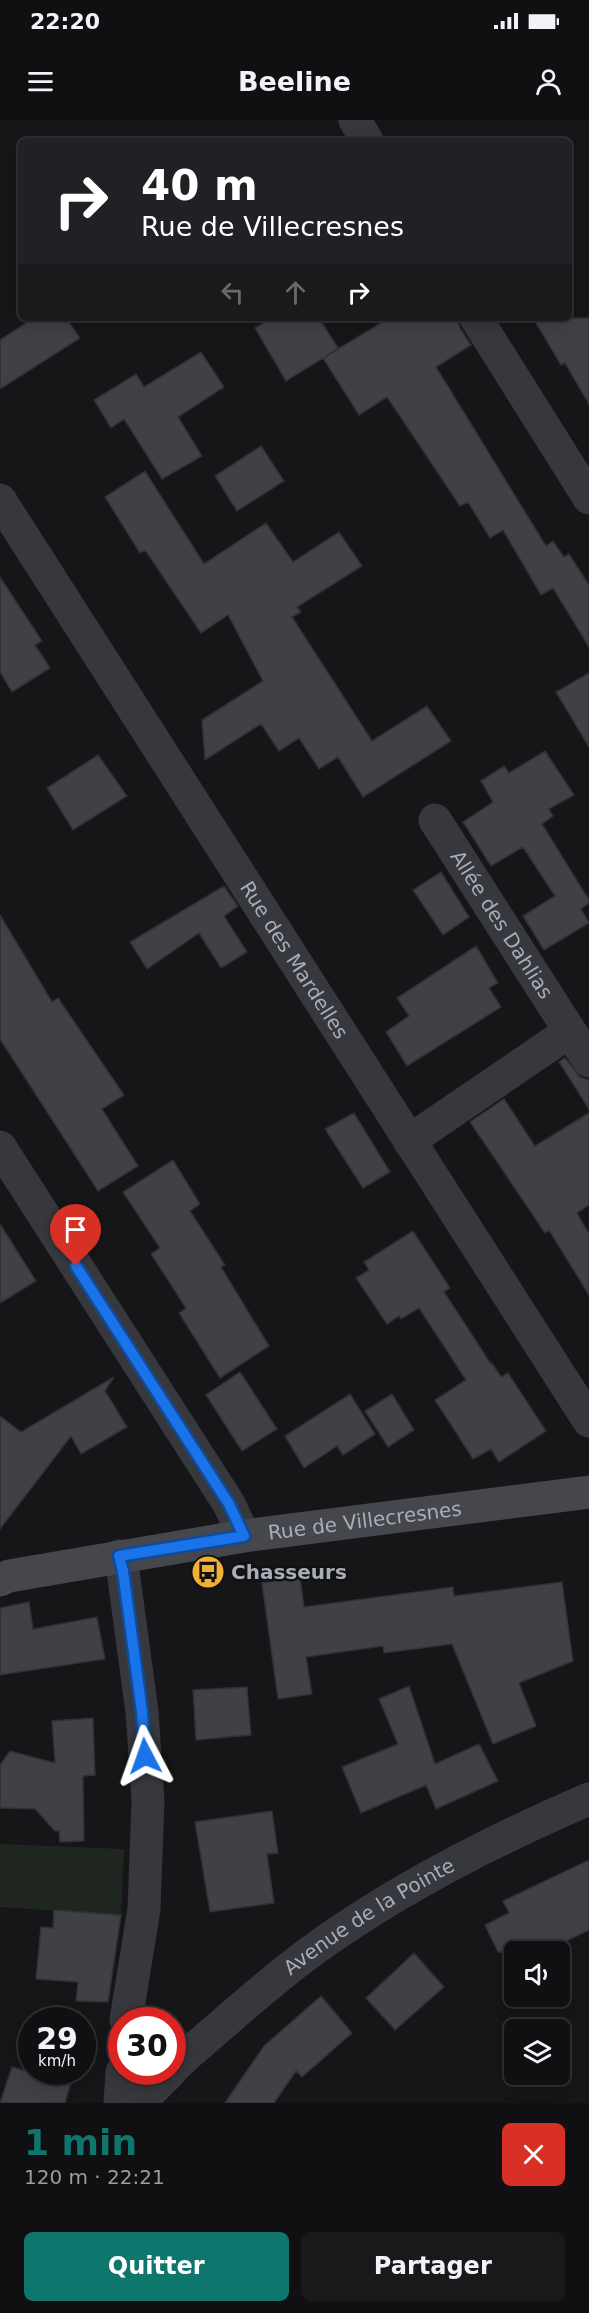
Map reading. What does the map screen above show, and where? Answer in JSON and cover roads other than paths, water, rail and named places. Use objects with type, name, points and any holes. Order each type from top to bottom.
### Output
[{"type":"street","points":[[355,120],[365,138]]},
{"type":"street","points":[[478,321],[589,498]]},
{"type":"street","name":"Rue des Mardelles","points":[[0,500],[589,1421]]},
{"type":"street","name":"Allée des Dahlias","points":[[435,820],[589,1061]]},
{"type":"street","points":[[410,1141],[569,1032]]},
{"type":"street","points":[[0,1147],[229,1504],[244,1536]]},
{"type":"street","name":"Rue de Villecresnes","points":[[3,1573],[244,1536],[589,1492]]},
{"type":"street","points":[[119,1556],[142,1712],[148,1801],[144,1909],[128,2007]]},
{"type":"street","name":"Avenue de la Pointe","points":[[186,2056],[308,1954],[395,1896],[521,1828],[589,1799]]},
{"type":"street","points":[[120,2103],[121,2085]]},
{"type":"street","name":"Avenue de la Pointe","points":[[138,2103],[156,2085]]},
{"type":"place","name":"Chasseurs","points":[[208,1572]]}]
